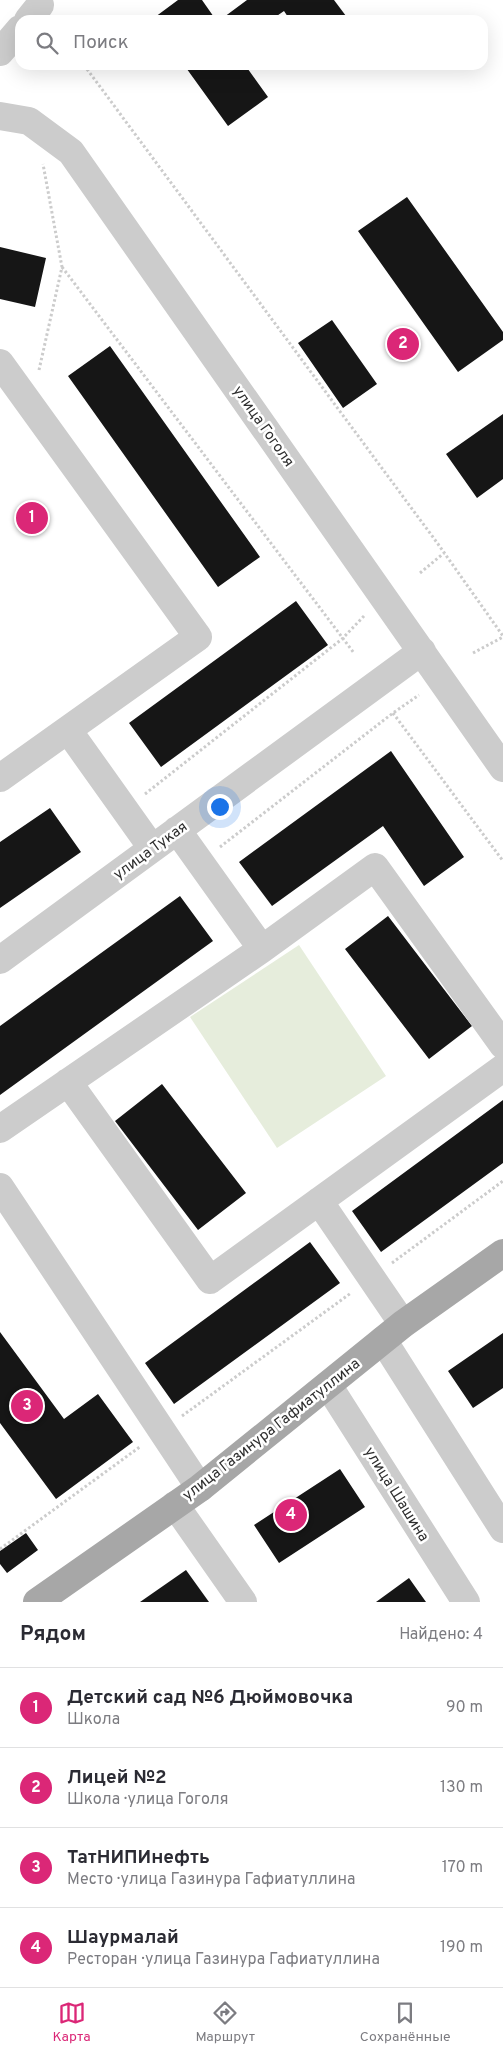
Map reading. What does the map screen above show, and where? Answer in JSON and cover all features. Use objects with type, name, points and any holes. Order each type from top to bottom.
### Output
[{"type":"main road","name":"улица Газинура Гафиатуллина","points":[[37,1602],[200,1488],[393,1332],[503,1253]]},
{"type":"street","points":[[0,52],[15,35]]},
{"type":"street","name":"улица Гоголя","points":[[0,116],[29,121],[71,152],[503,768]]},
{"type":"street","points":[[0,363],[198,637],[0,778]]},
{"type":"street","name":"улица Тукая","points":[[0,960],[422,651]]},
{"type":"street","points":[[68,730],[152,848]]},
{"type":"street","points":[[177,830],[262,949]]},
{"type":"street","points":[[0,1129],[262,949],[375,867],[503,1045]]},
{"type":"street","points":[[68,1082],[210,1280],[503,1068]]},
{"type":"street","points":[[0,1188],[200,1488]]},
{"type":"street","points":[[319,1201],[372,1278],[393,1332],[503,1529]]},
{"type":"street","name":"улица Шашина","points":[[328,1385],[466,1602]]},
{"type":"street","points":[[175,1505],[242,1602]]},
{"type":"path","points":[[88,70],[444,553],[503,636],[472,653]]},
{"type":"path","points":[[31,405],[62,267],[42,158]]},
{"type":"path","points":[[62,267],[354,653]]},
{"type":"path","points":[[420,573],[444,553]]},
{"type":"path","points":[[125,810],[342,639],[367,613]]},
{"type":"path","points":[[200,863],[393,713],[419,695]]},
{"type":"path","points":[[393,713],[503,861]]},
{"type":"path","points":[[0,1549],[503,1181]]},
{"type":"green space","points":[[299,945],[386,1076],[277,1148],[190,1017]]},
{"type":"building","points":[[178,0],[202,0],[212,15],[158,15]]},
{"type":"building","points":[[247,0],[334,0],[345,15],[287,15],[284,11],[278,15],[227,15]]},
{"type":"building","points":[[188,70],[249,70],[268,97],[228,126]]},
{"type":"building","points":[[407,197],[503,332],[503,340],[458,372],[358,231]]},
{"type":"building","points":[[0,247],[46,258],[35,307],[0,299]]},
{"type":"building","points":[[332,320],[377,384],[343,408],[298,343]]},
{"type":"building","points":[[110,346],[260,557],[218,587],[68,376]]},
{"type":"building","points":[[503,414],[503,479],[477,498],[446,454]]},
{"type":"building","points":[[296,601],[328,645],[161,767],[129,723]]},
{"type":"building","points":[[391,751],[464,857],[424,886],[383,826],[272,906],[239,862]]},
{"type":"building","points":[[50,808],[81,852],[0,908],[0,842]]},
{"type":"building","points":[[180,896],[213,941],[0,1095],[0,1026]]},
{"type":"building","points":[[388,916],[472,1026],[429,1059],[345,949]]},
{"type":"building","points":[[162,1084],[246,1193],[198,1230],[115,1121]]},
{"type":"building","points":[[503,1100],[503,1163],[381,1252],[352,1211]]},
{"type":"building","points":[[310,1242],[340,1283],[174,1404],[145,1363]]},
{"type":"building","points":[[0,1332],[64,1419],[98,1394],[133,1442],[56,1499],[0,1423]]},
{"type":"building","points":[[503,1333],[503,1388],[473,1408],[448,1371]]},
{"type":"building","points":[[340,1469],[365,1507],[279,1563],[254,1525]]},
{"type":"building","points":[[26,1533],[38,1550],[7,1573],[0,1564],[0,1551]]},
{"type":"building","points":[[186,1570],[209,1602],[140,1602]]},
{"type":"building","points":[[409,1578],[426,1602],[376,1602]]},
{"type":"place","name":"Лицей №2","points":[[403,344]]},
{"type":"place","name":"Детский сад №6 Дюймовочка","points":[[32,518]]},
{"type":"place","name":"ТатНИПИнефть","points":[[27,1406]]},
{"type":"place","name":"Шаурмалай","points":[[291,1515]]}]
